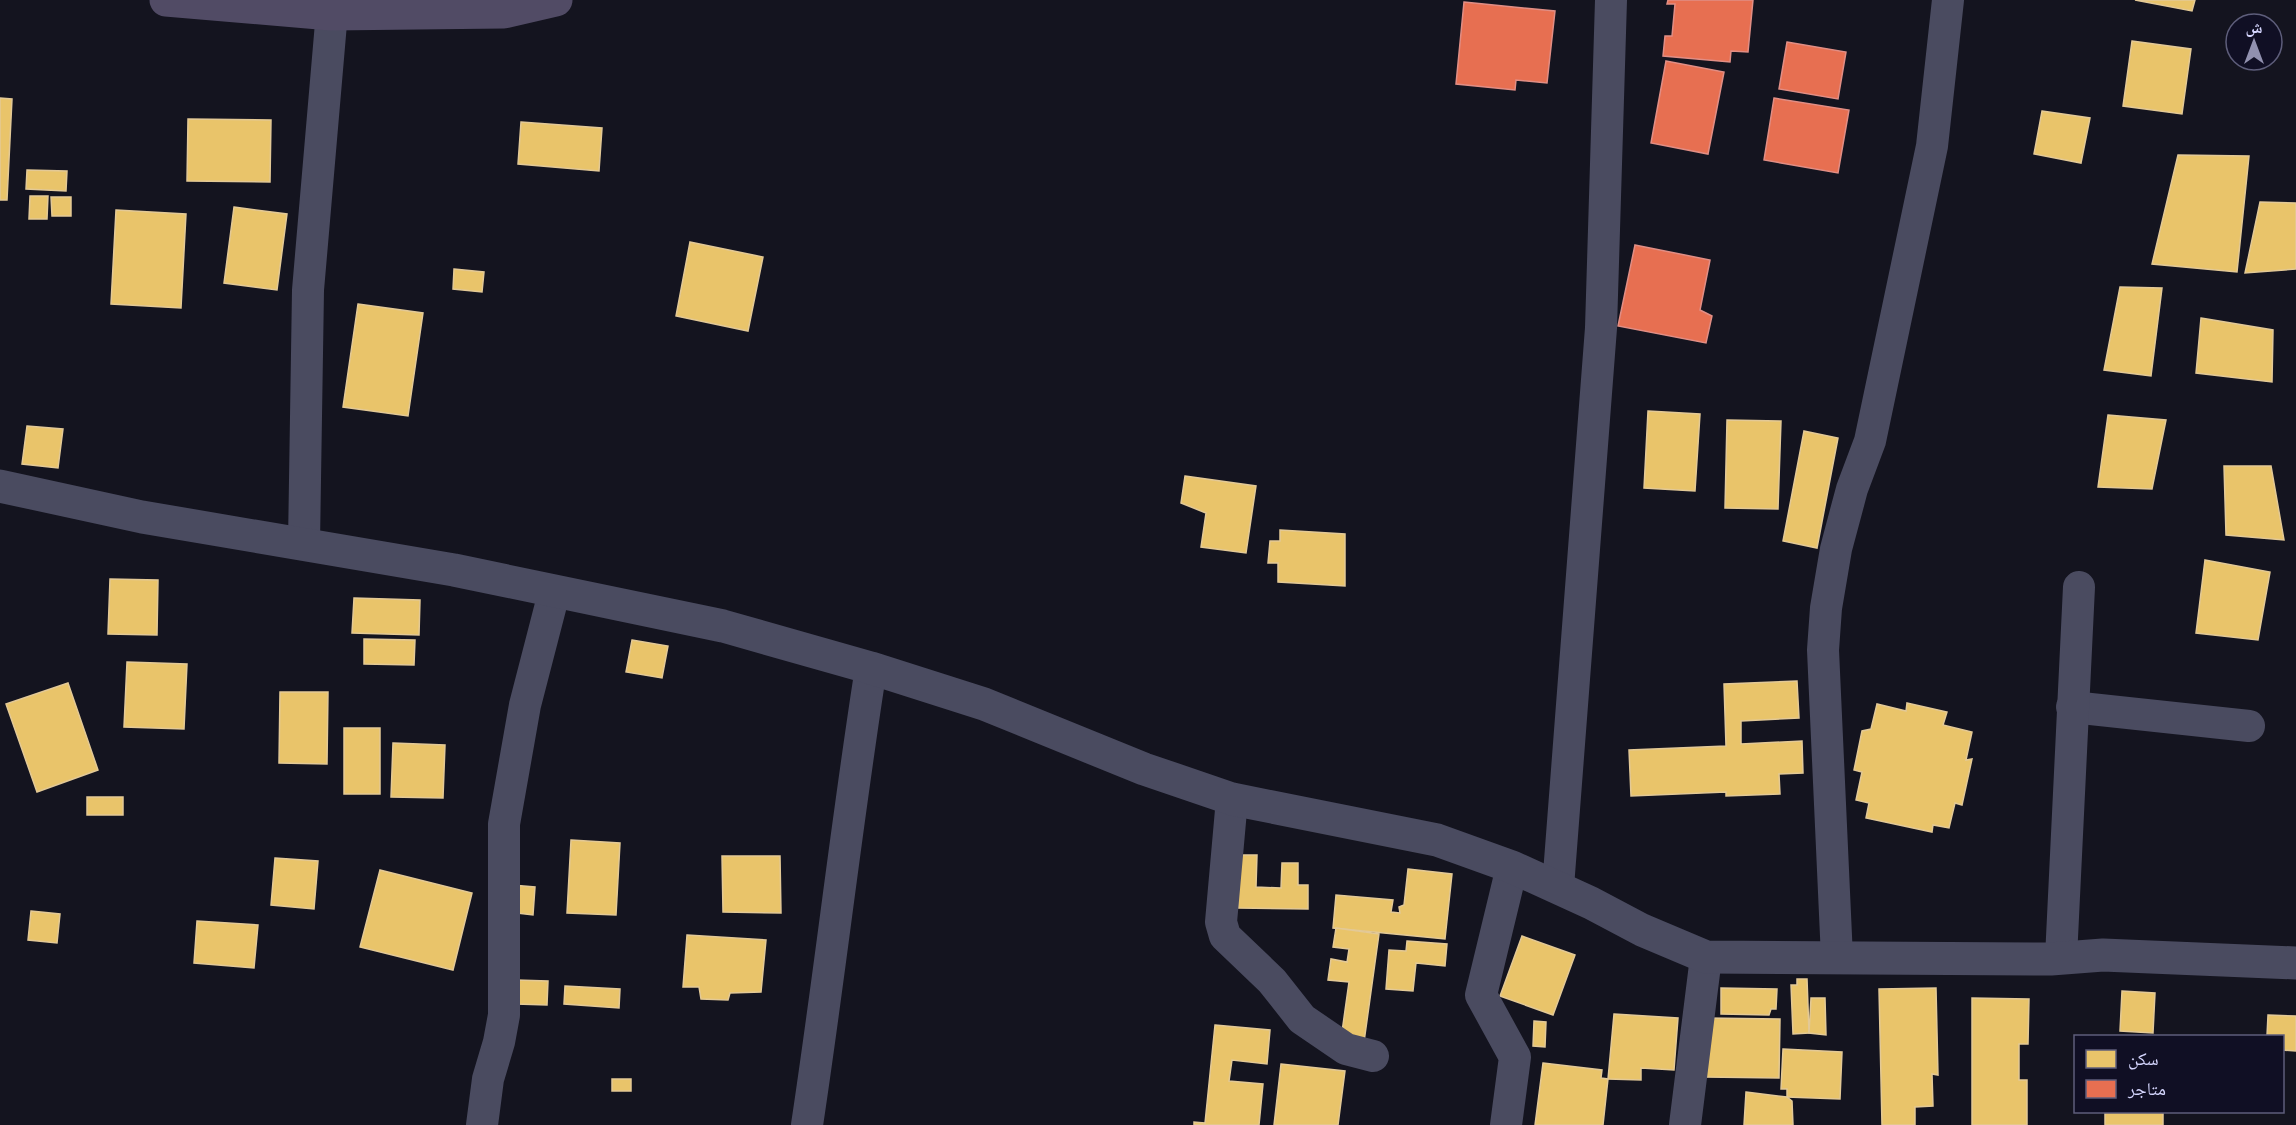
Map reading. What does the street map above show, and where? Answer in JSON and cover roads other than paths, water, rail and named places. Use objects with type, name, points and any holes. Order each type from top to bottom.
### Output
[{"type":"main road","points":[[166,0],[504,12],[556,0]]},
{"type":"street","points":[[1558,887],[1601,328],[1611,0]]},
{"type":"street","points":[[1837,958],[1823,650],[1826,608],[1836,549],[1852,489],[1870,441],[1932,146],[1948,0]]},
{"type":"street","points":[[304,543],[308,290],[332,7]]},
{"type":"street","points":[[0,486],[142,517],[454,570],[554,593],[723,626],[871,668],[984,704],[1144,769],[1232,799],[1437,840],[1512,867],[1558,887],[1642,930],[1706,957],[2061,958],[2103,955],[2195,957],[2296,963]]},
{"type":"street","points":[[2061,958],[2079,587]]},
{"type":"street","points":[[482,1125],[488,1078],[499,1042],[504,1015],[504,824],[525,705],[554,593]]},
{"type":"street","points":[[807,1125],[829,976],[846,830],[871,668]]},
{"type":"street","points":[[2072,707],[2249,726]]},
{"type":"street","points":[[1232,799],[1221,922],[1225,936],[1272,981],[1302,1019],[1346,1049],[1373,1056]]},
{"type":"street","points":[[1506,1125],[1515,1057],[1480,996],[1512,867]]},
{"type":"street","points":[[1685,1125],[1706,957]]}]
